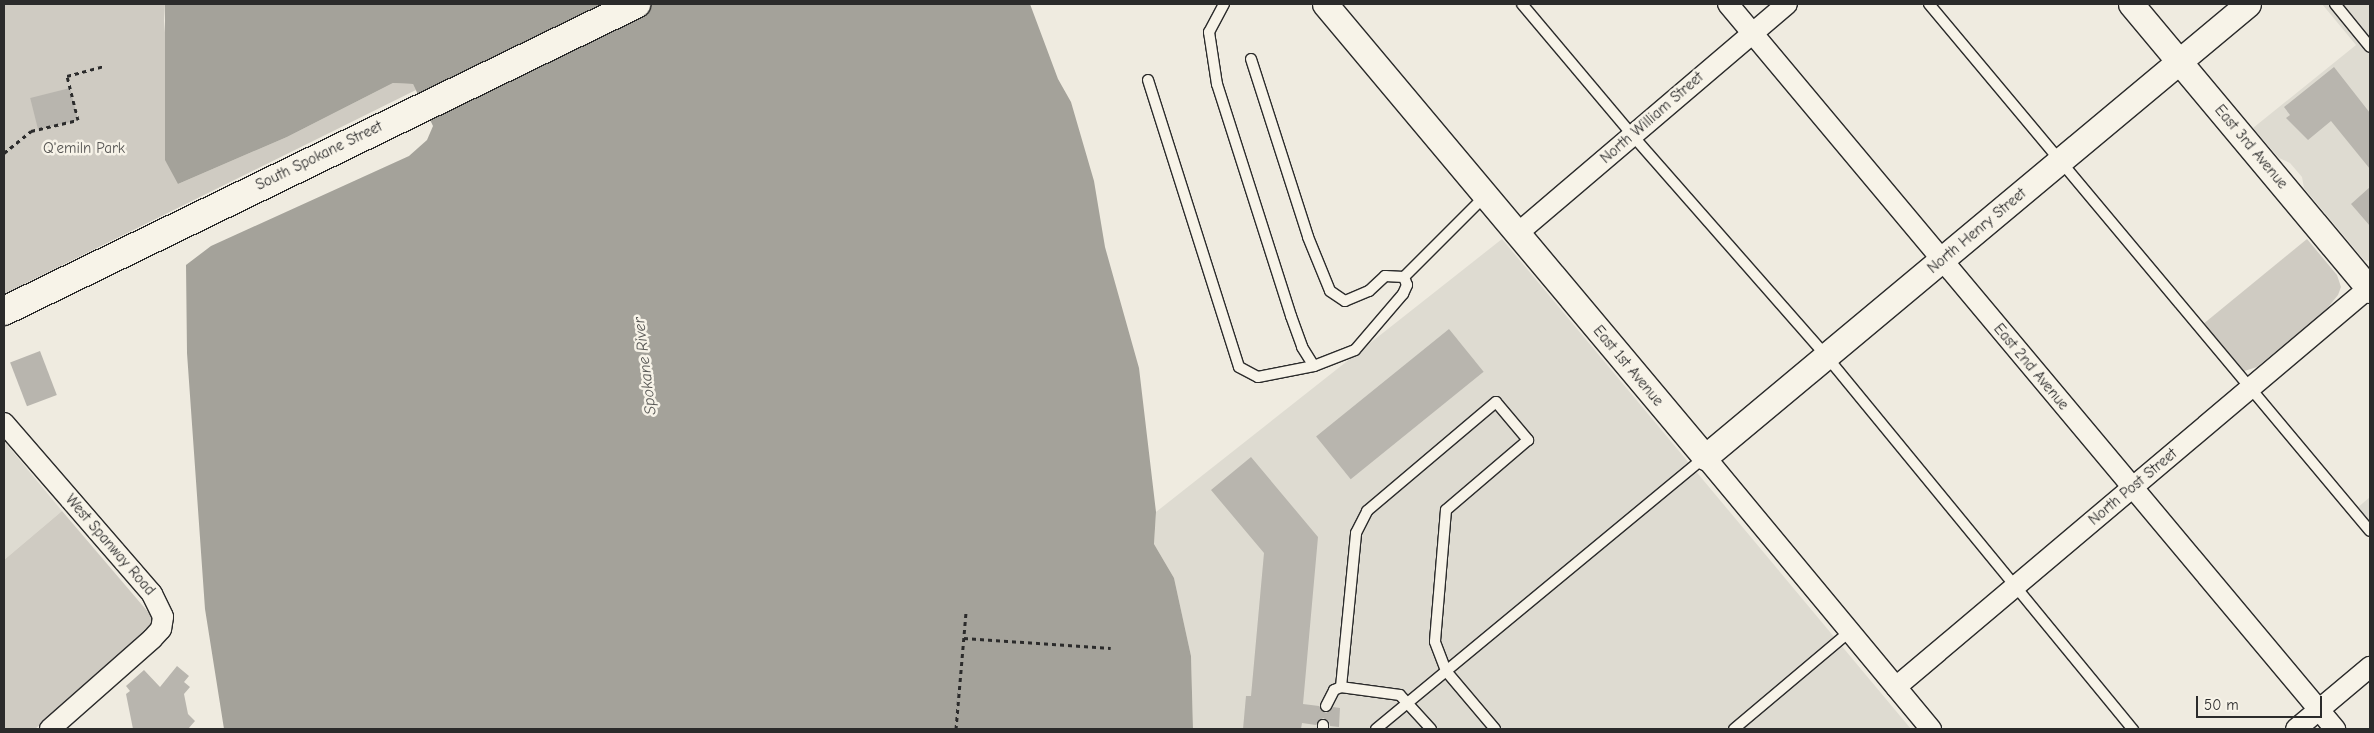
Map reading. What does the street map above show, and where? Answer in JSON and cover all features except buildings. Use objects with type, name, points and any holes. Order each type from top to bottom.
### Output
[{"type":"main road","name":"South Spokane Street","points":[[4,311],[404,115],[636,4]]},
{"type":"street","name":"East 2nd Avenue","points":[[1728,4],[1943,260],[2130,488],[2335,729]]},
{"type":"street","name":"North William Street","points":[[1518,233],[1787,4]]},
{"type":"street","name":"East 3rd Avenue","points":[[2131,4],[2370,288]]},
{"type":"street","name":"North Henry Street","points":[[1705,457],[1828,357],[2248,4]]},
{"type":"street","name":"East 1st Avenue","points":[[1328,5],[1931,729]]},
{"type":"street","name":"North Post Street","points":[[1896,687],[2130,488],[2252,389],[2370,288]]},
{"type":"street","name":"West Spanway Road","points":[[4,423],[152,594],[163,617],[157,634],[50,729]]},
{"type":"street","points":[[2296,729],[2370,667]]},
{"type":"lane","points":[[1224,4],[1209,32],[1217,84],[1281,289],[1302,348],[1314,366]]},
{"type":"lane","points":[[1522,4],[1633,136],[1828,357],[2014,587],[2133,729]]},
{"type":"lane","points":[[1929,4],[2370,531]]},
{"type":"lane","points":[[2335,4],[2370,46]]},
{"type":"lane","points":[[1251,60],[1308,237],[1330,291],[1345,301],[1369,291],[1385,276],[1404,276],[1486,196]]},
{"type":"lane","points":[[1148,80],[1239,366],[1258,377],[1314,366],[1355,350],[1403,294],[1407,285],[1404,276]]},
{"type":"lane","points":[[1342,687],[1359,522],[1367,511],[1496,402],[1528,440],[1446,510],[1435,642],[1446,671],[1495,729]]},
{"type":"lane","points":[[1376,729],[1705,457]]},
{"type":"lane","points":[[1734,729],[1849,632]]},
{"type":"lane","points":[[1326,706],[1334,690],[1342,687],[1400,695],[1431,729]]},
{"type":"path","points":[[4,153],[31,130],[78,120],[67,76],[105,66]]},
{"type":"path","points":[[956,729],[966,612]]},
{"type":"path","points":[[964,638],[1111,648]]},
{"type":"shaded area","points":[[2322,4],[2370,4],[2370,261],[2364,260],[2304,188],[2302,177],[2290,163],[2279,158],[2253,128],[2356,45]]},
{"type":"shaded area","points":[[1502,239],[1911,729],[1193,729],[1191,656],[1174,578],[1154,544],[1156,512]]},
{"type":"shaded area","points":[[4,441],[62,511],[4,560]]},
{"type":"shaded area","points":[[2370,497],[2370,527],[2356,509]]},
{"type":"green space","name":"Q'emiln Park","points":[[4,4],[165,4],[164,21],[178,184],[287,137],[393,83],[413,84],[416,90],[4,294]]},
{"type":"green space","points":[[2307,239],[2337,275],[2341,287],[2338,295],[2325,311],[2257,367],[2241,372],[2202,325]]},
{"type":"green space","points":[[62,511],[160,626],[35,729],[4,729],[4,560]]},
{"type":"water","name":"Spokane River","points":[[165,4],[1030,4],[1058,79],[1071,102],[1094,181],[1105,247],[1139,368],[1156,512],[1154,544],[1174,578],[1191,656],[1193,729],[224,729],[205,609],[187,353],[186,265],[211,246],[409,156],[427,140],[433,126],[413,84],[393,83],[287,137],[178,184],[165,160]]}]
